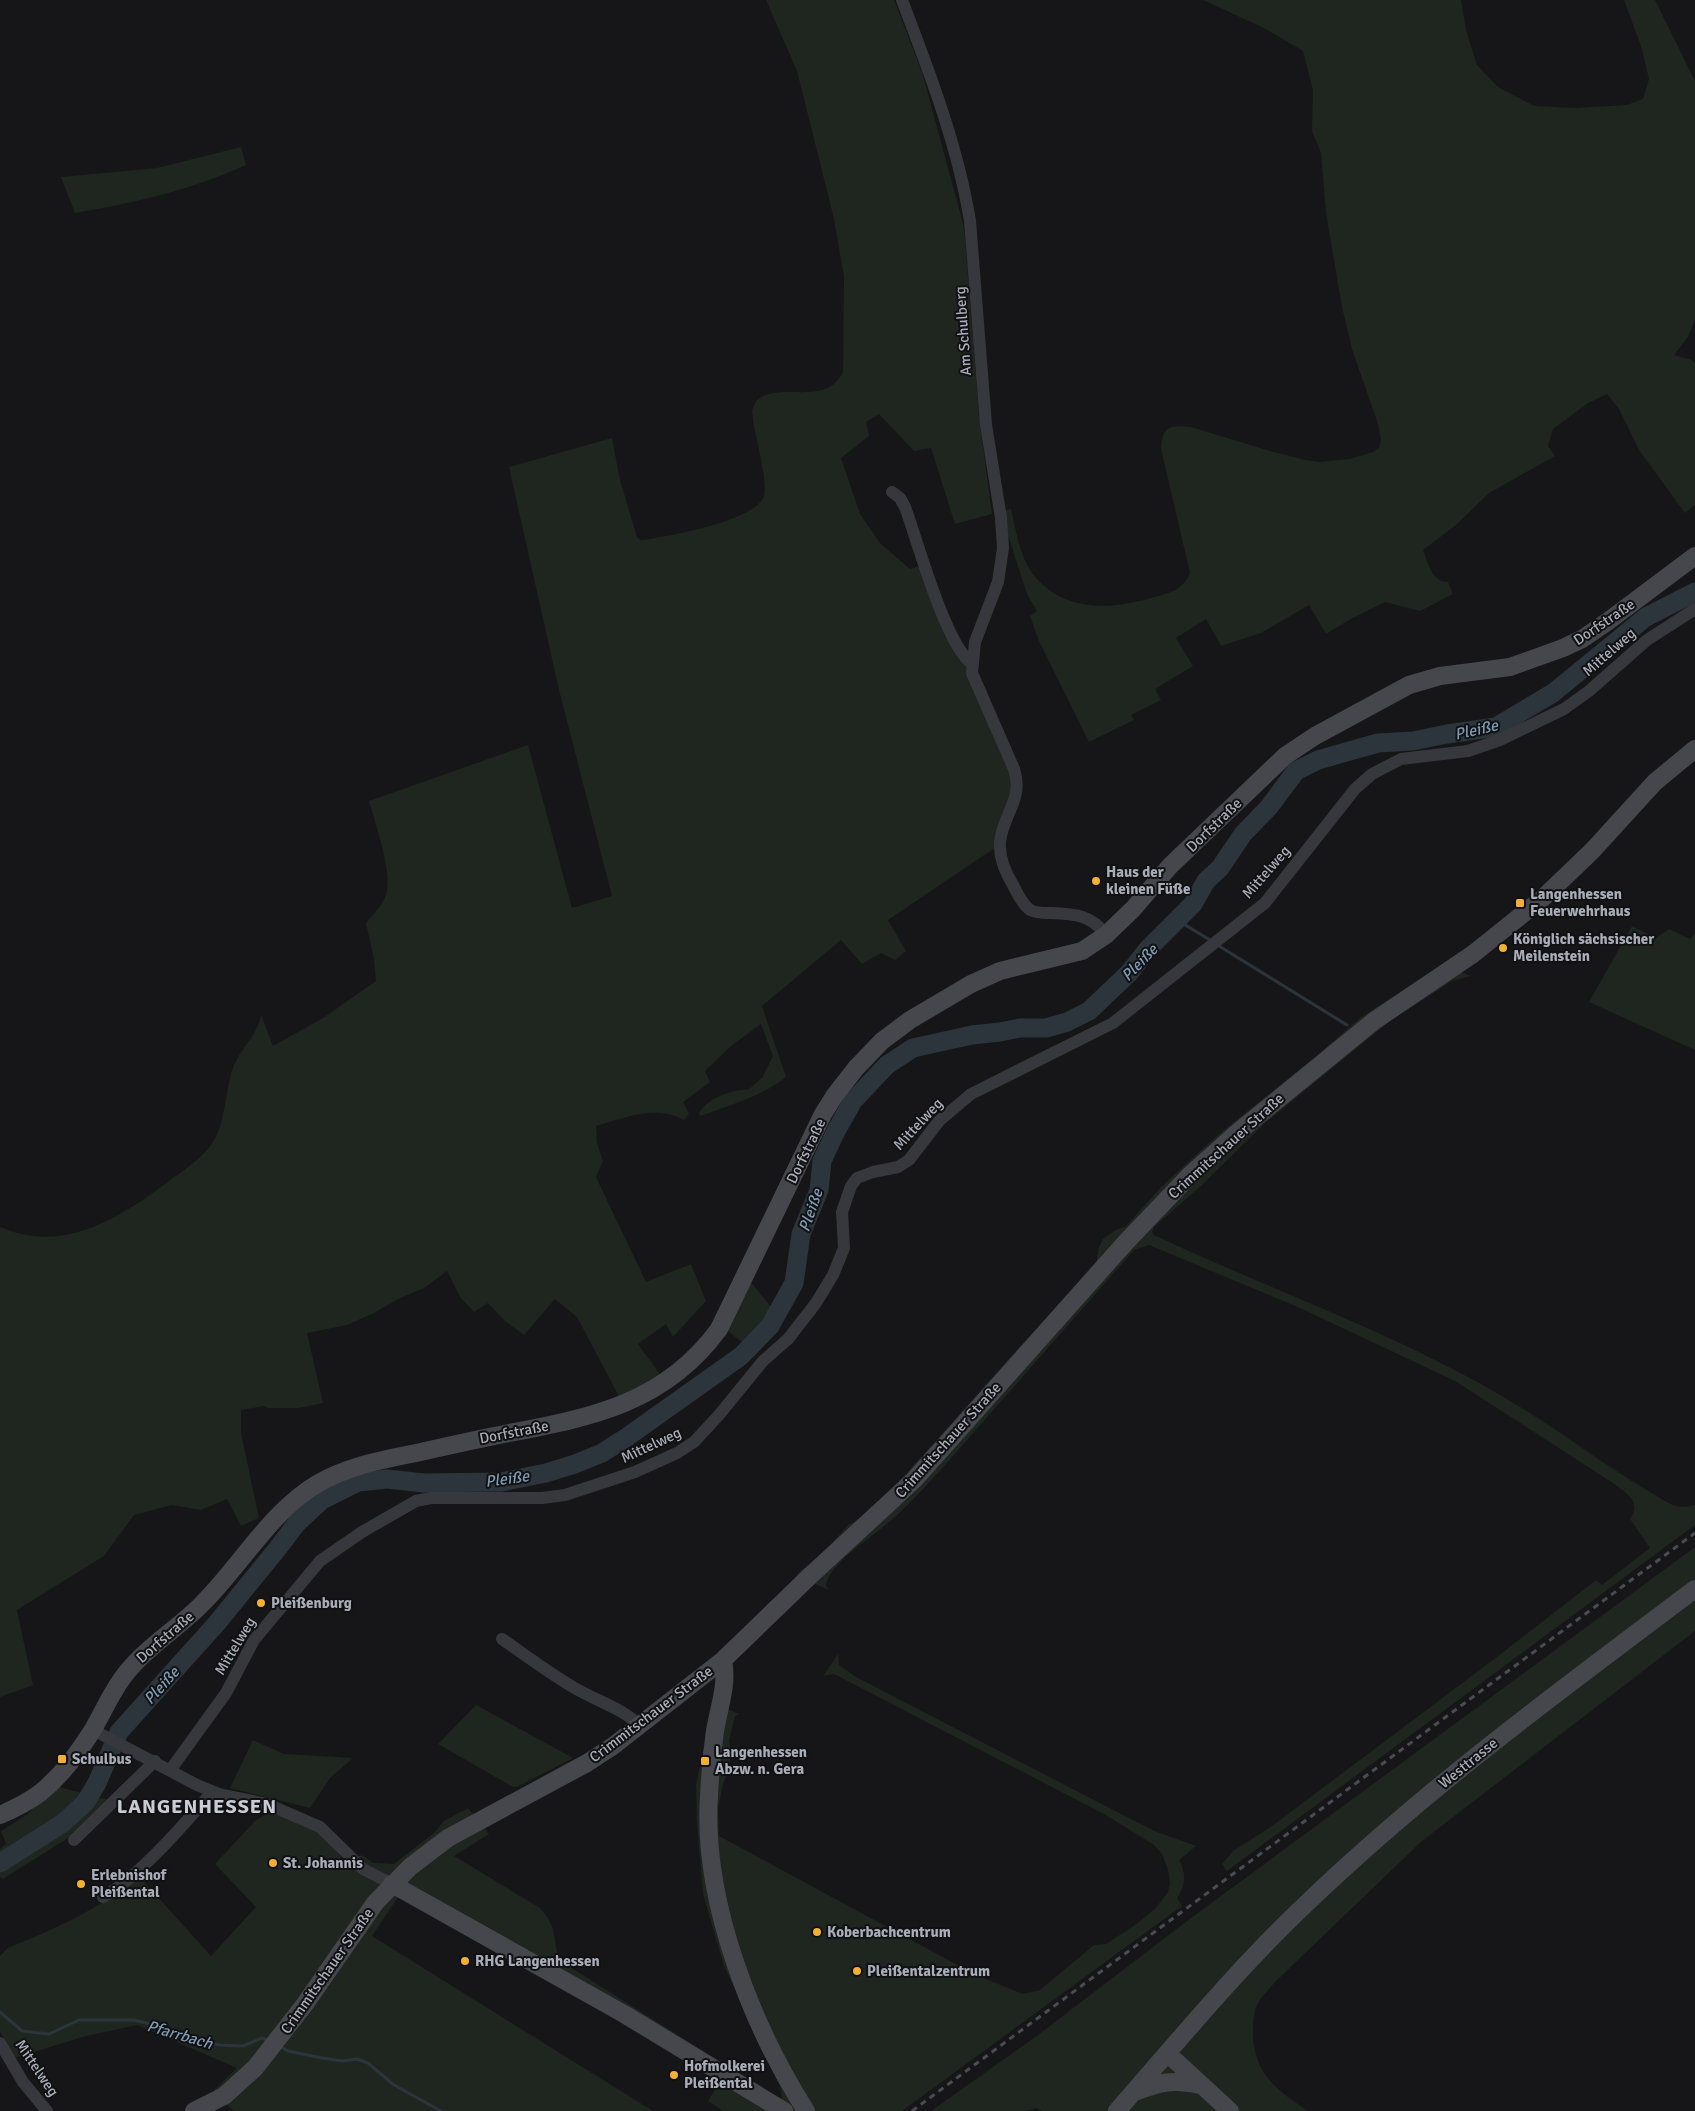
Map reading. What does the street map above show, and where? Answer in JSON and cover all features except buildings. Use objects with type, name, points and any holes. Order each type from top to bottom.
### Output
[{"type":"street","name":"Am Schulberg","points":[[902,0],[925,61],[960,172],[967,204],[975,267],[985,415],[1001,518],[1003,548],[998,582],[975,642],[972,664],[974,680],[1017,777],[1016,797],[1000,839],[1001,856],[1008,876],[1018,895],[1028,908],[1033,911],[1085,917],[1099,925],[1106,935]]},
{"type":"street","name":"Am Schulberg","points":[[892,492],[900,498],[905,507],[941,610],[962,654],[972,664]]},
{"type":"street","name":"Dorfstraße","points":[[0,1815],[19,1806],[40,1792],[76,1753],[98,1734],[116,1687],[127,1672],[154,1645],[201,1605],[280,1514],[315,1485],[354,1467],[487,1437],[568,1422],[623,1405],[645,1394],[685,1368],[719,1330],[823,1114],[834,1095],[882,1041],[910,1020],[971,984],[1000,971],[1082,951],[1106,935],[1133,909],[1170,866],[1294,749],[1409,685],[1440,676],[1510,667],[1576,642],[1607,622],[1695,556]]},
{"type":"street","name":"Mittelweg","points":[[171,1769],[226,1694],[254,1640],[320,1561],[362,1532],[416,1501],[431,1498],[542,1498],[565,1495],[635,1472],[685,1448],[705,1432],[763,1362],[788,1339],[816,1303],[833,1275],[844,1248],[842,1212],[851,1186],[857,1178],[873,1172],[898,1167],[909,1160],[940,1121],[971,1094],[1113,1023],[1138,1004],[1265,903],[1355,789],[1372,774],[1401,759],[1468,751],[1500,740],[1535,724],[1570,705],[1589,691],[1647,640],[1695,609]]},
{"type":"street","name":"Crimmitschauer Straße","points":[[194,2111],[214,2102],[239,2084],[270,2051],[356,1928],[392,1884],[428,1852],[448,1838],[587,1763],[640,1726],[723,1660],[811,1575],[914,1480],[1126,1242],[1197,1169],[1238,1132],[1374,1021],[1473,954],[1526,912],[1572,870],[1655,782],[1695,749]]},
{"type":"street","name":"Westtrasse","points":[[1117,2111],[1256,1955],[1306,1904],[1398,1819],[1532,1711],[1695,1589]]},
{"type":"street","points":[[502,1639],[555,1676],[628,1716],[640,1726]]},
{"type":"street","points":[[723,1660],[725,1683],[715,1734],[709,1798],[712,1863],[728,1938],[750,2002],[779,2065],[806,2111]]},
{"type":"street","points":[[98,1734],[171,1769],[187,1780],[212,1790],[267,1804],[320,1827],[363,1868],[624,2014],[784,2111]]},
{"type":"street","points":[[74,1840],[155,1761]]},
{"type":"street","points":[[103,1897],[124,1884],[154,1855],[178,1831],[212,1790]]},
{"type":"street","name":"Mittelweg","points":[[0,2043],[27,2088],[47,2111]]},
{"type":"street","points":[[1167,2053],[1230,2111]]},
{"type":"street","points":[[1132,2093],[1166,2082],[1184,2081],[1200,2085]]},
{"type":"shaded area","points":[[766,0],[894,0],[922,72],[964,227],[979,416],[992,514],[955,524],[931,448],[914,451],[879,414],[866,422],[869,436],[841,458],[860,514],[880,543],[910,569],[924,565],[1016,777],[999,845],[888,920],[906,951],[895,960],[881,953],[862,964],[841,940],[762,1006],[786,1077],[777,1084],[734,1104],[701,1116],[699,1114],[707,1104],[720,1096],[735,1091],[748,1090],[762,1078],[773,1056],[761,1024],[731,1046],[705,1071],[710,1082],[683,1102],[689,1114],[684,1120],[673,1115],[651,1113],[629,1116],[596,1126],[597,1143],[603,1161],[596,1177],[646,1282],[691,1264],[706,1301],[673,1337],[666,1324],[638,1344],[664,1380],[623,1404],[577,1317],[555,1299],[524,1335],[505,1321],[488,1303],[474,1312],[460,1297],[447,1271],[424,1288],[347,1325],[307,1333],[323,1403],[299,1408],[268,1408],[264,1406],[241,1410],[241,1433],[259,1518],[241,1526],[227,1499],[201,1510],[172,1505],[134,1515],[104,1556],[17,1610],[33,1685],[0,1697],[0,1227],[33,1236],[52,1237],[70,1234],[105,1222],[138,1203],[191,1165],[211,1145],[223,1117],[228,1085],[234,1065],[257,1028],[261,1015],[273,1046],[323,1018],[376,981],[374,959],[366,923],[385,898],[388,885],[385,861],[369,801],[528,745],[572,908],[612,896],[559,690],[509,467],[612,438],[620,480],[637,537],[640,540],[710,526],[745,513],[758,505],[764,496],[763,470],[752,411],[756,401],[766,395],[777,392],[814,392],[825,389],[835,383],[843,372],[844,277],[834,219],[797,71]]},
{"type":"shaded area","points":[[1203,0],[1461,0],[1466,30],[1477,65],[1498,87],[1534,106],[1576,108],[1627,105],[1643,99],[1649,79],[1641,46],[1624,0],[1655,0],[1695,81],[1695,319],[1688,337],[1674,355],[1692,360],[1695,364],[1695,505],[1685,513],[1639,450],[1619,409],[1607,394],[1588,403],[1553,429],[1548,446],[1555,456],[1489,493],[1456,525],[1423,550],[1431,571],[1438,579],[1448,582],[1453,594],[1420,611],[1385,602],[1326,634],[1309,605],[1261,633],[1221,646],[1206,619],[1176,638],[1193,666],[1155,689],[1161,700],[1131,715],[1134,720],[1089,742],[1039,641],[1030,616],[1037,611],[1027,594],[1000,511],[1011,509],[1020,548],[1028,566],[1040,582],[1052,592],[1065,599],[1092,605],[1107,606],[1137,602],[1163,595],[1179,588],[1190,573],[1161,449],[1163,436],[1168,429],[1178,426],[1191,427],[1270,451],[1320,462],[1350,459],[1373,452],[1379,448],[1381,440],[1378,424],[1352,349],[1342,307],[1326,213],[1321,153],[1312,131],[1313,90],[1303,51],[1264,28]]},
{"type":"shaded area","points":[[241,147],[246,165],[225,174],[162,195],[75,213],[61,177],[157,168]]},
{"type":"shaded area","points":[[1632,926],[1656,938],[1669,929],[1690,939],[1695,933],[1695,1050],[1589,1002]]},
{"type":"shaded area","points":[[1443,964],[1471,976],[1452,981],[1390,1021],[1265,1123],[1202,1185],[1154,1227],[1152,1232],[1154,1235],[1202,1257],[1397,1341],[1491,1390],[1536,1417],[1616,1471],[1673,1505],[1687,1507],[1695,1505],[1695,1525],[1227,1871],[1222,1864],[1233,1851],[1272,1826],[1596,1580],[1602,1585],[1650,1548],[1630,1519],[1634,1503],[1628,1494],[1455,1381],[1300,1308],[1149,1245],[1134,1250],[914,1499],[888,1523],[842,1560],[829,1577],[826,1586],[829,1590],[796,1575],[826,1550],[849,1524],[860,1518],[878,1502],[924,1454],[1096,1263],[1099,1247],[1103,1239],[1114,1231],[1126,1226],[1162,1186],[1219,1134],[1314,1058],[1360,1018]]},
{"type":"shaded area","points":[[749,1280],[772,1308],[767,1322],[746,1345],[725,1329]]},
{"type":"shaded area","points":[[1695,1547],[1695,1631],[1422,1841],[1274,1983],[1261,1999],[1257,2005],[1253,2025],[1258,2062],[1263,2072],[1278,2089],[1308,2111],[1043,2111],[1036,2108],[1026,2111],[931,2111],[1038,2035],[1191,1918]]},
{"type":"shaded area","points":[[838,1654],[839,1665],[856,1677],[1157,1832],[1196,1846],[1179,1860],[1182,1865],[1184,1880],[1177,1898],[1182,1906],[902,2111],[723,2111],[708,2101],[725,2073],[398,1897],[372,1936],[653,2111],[233,2111],[214,2090],[237,2068],[137,2025],[82,2037],[15,2058],[0,2032],[0,1956],[8,1948],[59,1926],[94,1908],[125,1887],[138,1875],[211,1956],[256,1907],[215,1864],[255,1821],[271,1811],[308,1825],[325,1837],[348,1866],[362,1855],[373,1863],[394,1864],[434,1833],[444,1821],[468,1808],[489,1834],[454,1856],[540,1908],[554,1932],[559,1960],[782,2101],[780,2084],[724,1966],[703,1894],[696,1785],[713,1704],[740,1714],[735,1716],[729,1741],[731,1751],[729,1770],[723,1784],[718,1809],[719,1836],[976,1975],[1023,1994],[1040,1990],[1094,1945],[1106,1944],[1135,1925],[1155,1909],[1168,1892],[1170,1883],[1168,1870],[1162,1854],[1154,1845],[1104,1814],[838,1676],[833,1674],[823,1676]]},
{"type":"shaded area","points":[[476,1705],[573,1758],[517,1787],[513,1787],[438,1744]]},
{"type":"shaded area","points":[[253,1740],[284,1754],[353,1758],[330,1778],[310,1808],[230,1788]]},
{"type":"shaded area","points":[[59,1787],[112,1801],[76,1833],[3,1879],[0,1877],[0,1849],[6,1844],[1,1831],[28,1814],[47,1795]]},
{"type":"waterway","name":"Pleiße","points":[[0,1863],[63,1823],[85,1803],[97,1783],[119,1732],[217,1623],[297,1523],[322,1500],[358,1482],[387,1479],[424,1483],[501,1482],[546,1473],[575,1464],[602,1453],[627,1437],[741,1356],[770,1326],[794,1283],[801,1234],[819,1190],[822,1161],[836,1131],[853,1101],[887,1065],[913,1048],[972,1035],[1020,1028],[1046,1028],[1067,1022],[1089,1011],[1129,973],[1148,949],[1193,904],[1206,881],[1220,868],[1243,834],[1269,807],[1296,771],[1318,760],[1378,743],[1413,741],[1496,727],[1553,693],[1646,617],[1695,592]]},
{"type":"waterway","points":[[1177,920],[1210,940]]},
{"type":"waterway","points":[[1219,946],[1347,1025]]},
{"type":"waterway","name":"Pfarrbach","points":[[0,2012],[22,2031],[49,2034],[79,2020],[134,2020],[162,2027],[191,2040],[220,2045],[243,2046],[262,2038],[269,2041]]},
{"type":"waterway","name":"Pfarrbach","points":[[279,2046],[288,2051],[322,2058],[342,2061],[357,2059],[368,2063],[394,2085],[441,2111]]},
{"type":"railway","points":[[912,2111],[1695,1533]]},
{"type":"place","name":"Haus der kleinen Füße","points":[[1096,881]]},
{"type":"place","name":"Langenhessen Feuerwehrhaus","points":[[1520,903]]},
{"type":"place","name":"Königlich sächsischer Meilenstein","points":[[1503,948]]},
{"type":"place","name":"Pleißenburg","points":[[261,1603]]},
{"type":"place","name":"Schulbus","points":[[62,1759]]},
{"type":"place","name":"Langenhessen Abzw. n. Gera","points":[[705,1761]]},
{"type":"place","name":"St. Johannis","points":[[273,1863]]},
{"type":"place","name":"Erlebnishof Pleißental","points":[[81,1884]]},
{"type":"place","name":"Koberbachcentrum","points":[[817,1932]]},
{"type":"place","name":"RHG Langenhessen","points":[[465,1961]]},
{"type":"place","name":"Pleißentalzentrum","points":[[857,1971]]},
{"type":"place","name":"Hofmolkerei Pleißental","points":[[674,2075]]},
{"type":"district","name":"LANGENHESSEN","points":[[197,1806]]}]
